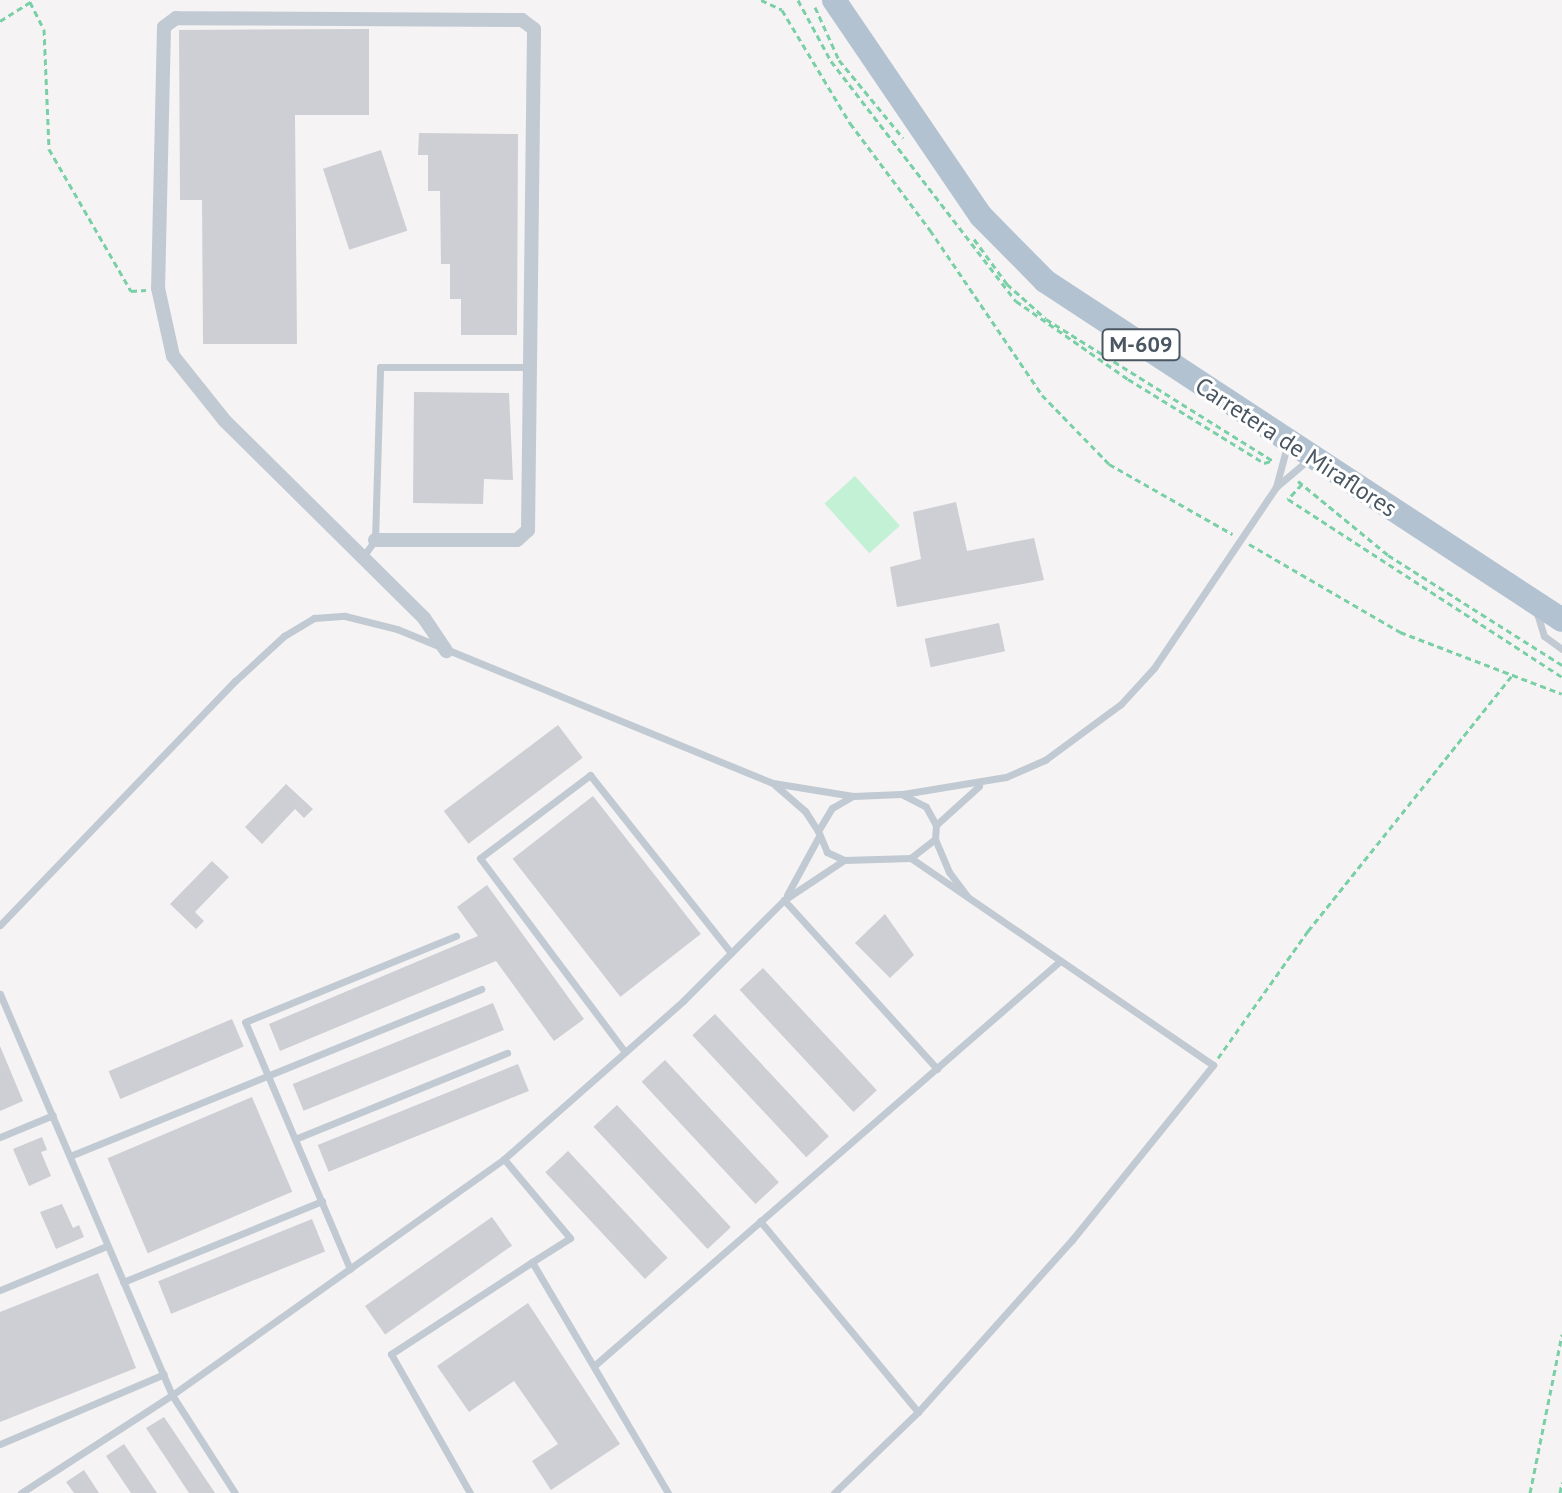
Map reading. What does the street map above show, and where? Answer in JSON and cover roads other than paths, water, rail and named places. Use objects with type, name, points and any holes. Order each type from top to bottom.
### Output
[{"type":"main road","name":"Carretera de Miraflores","points":[[834,0],[981,216],[1045,281],[1562,620]]},
{"type":"street","points":[[375,540],[517,540],[528,530],[534,29],[522,20],[176,18],[164,27],[158,288],[163,330],[191,383],[424,618],[446,651]]},
{"type":"lane","points":[[362,558],[375,540],[380,367],[530,367]]},
{"type":"lane","points":[[1276,487],[1288,443]]},
{"type":"lane","points":[[0,925],[284,636],[314,618],[345,616],[397,629],[773,783],[853,796],[980,785],[1045,760],[1121,704],[1154,668],[1276,487],[1311,458]]},
{"type":"lane","points":[[1533,600],[1544,636],[1562,649]]},
{"type":"lane","points":[[625,1052],[480,858],[590,775],[731,953]]},
{"type":"lane","points":[[773,783],[805,811],[827,852],[844,860],[911,858],[935,839]]},
{"type":"lane","points":[[936,825],[980,785]]},
{"type":"lane","points":[[901,794],[926,807],[936,825],[935,839],[949,872],[975,905]]},
{"type":"lane","points":[[784,900],[832,808],[853,796]]},
{"type":"lane","points":[[834,1493],[918,1412],[1072,1240],[1213,1065],[975,905],[911,858]]},
{"type":"lane","points":[[21,1493],[172,1395],[504,1159],[625,1052],[784,900],[844,860]]},
{"type":"lane","points":[[784,900],[937,1069]]},
{"type":"lane","points":[[350,1269],[245,1022],[456,936]]},
{"type":"lane","points":[[595,1365],[1059,962]]},
{"type":"lane","points":[[70,1156],[481,989]]},
{"type":"lane","points":[[0,994],[172,1395],[235,1493]]},
{"type":"lane","points":[[295,1139],[507,1053]]},
{"type":"lane","points":[[0,1137],[53,1115]]},
{"type":"lane","points":[[470,1493],[391,1354],[570,1238],[504,1159]]},
{"type":"lane","points":[[123,1282],[322,1201]]},
{"type":"lane","points":[[760,1221],[918,1412]]},
{"type":"lane","points":[[0,1290],[107,1246]]},
{"type":"lane","points":[[532,1262],[668,1493]]},
{"type":"lane","points":[[0,1444],[164,1374]]}]
